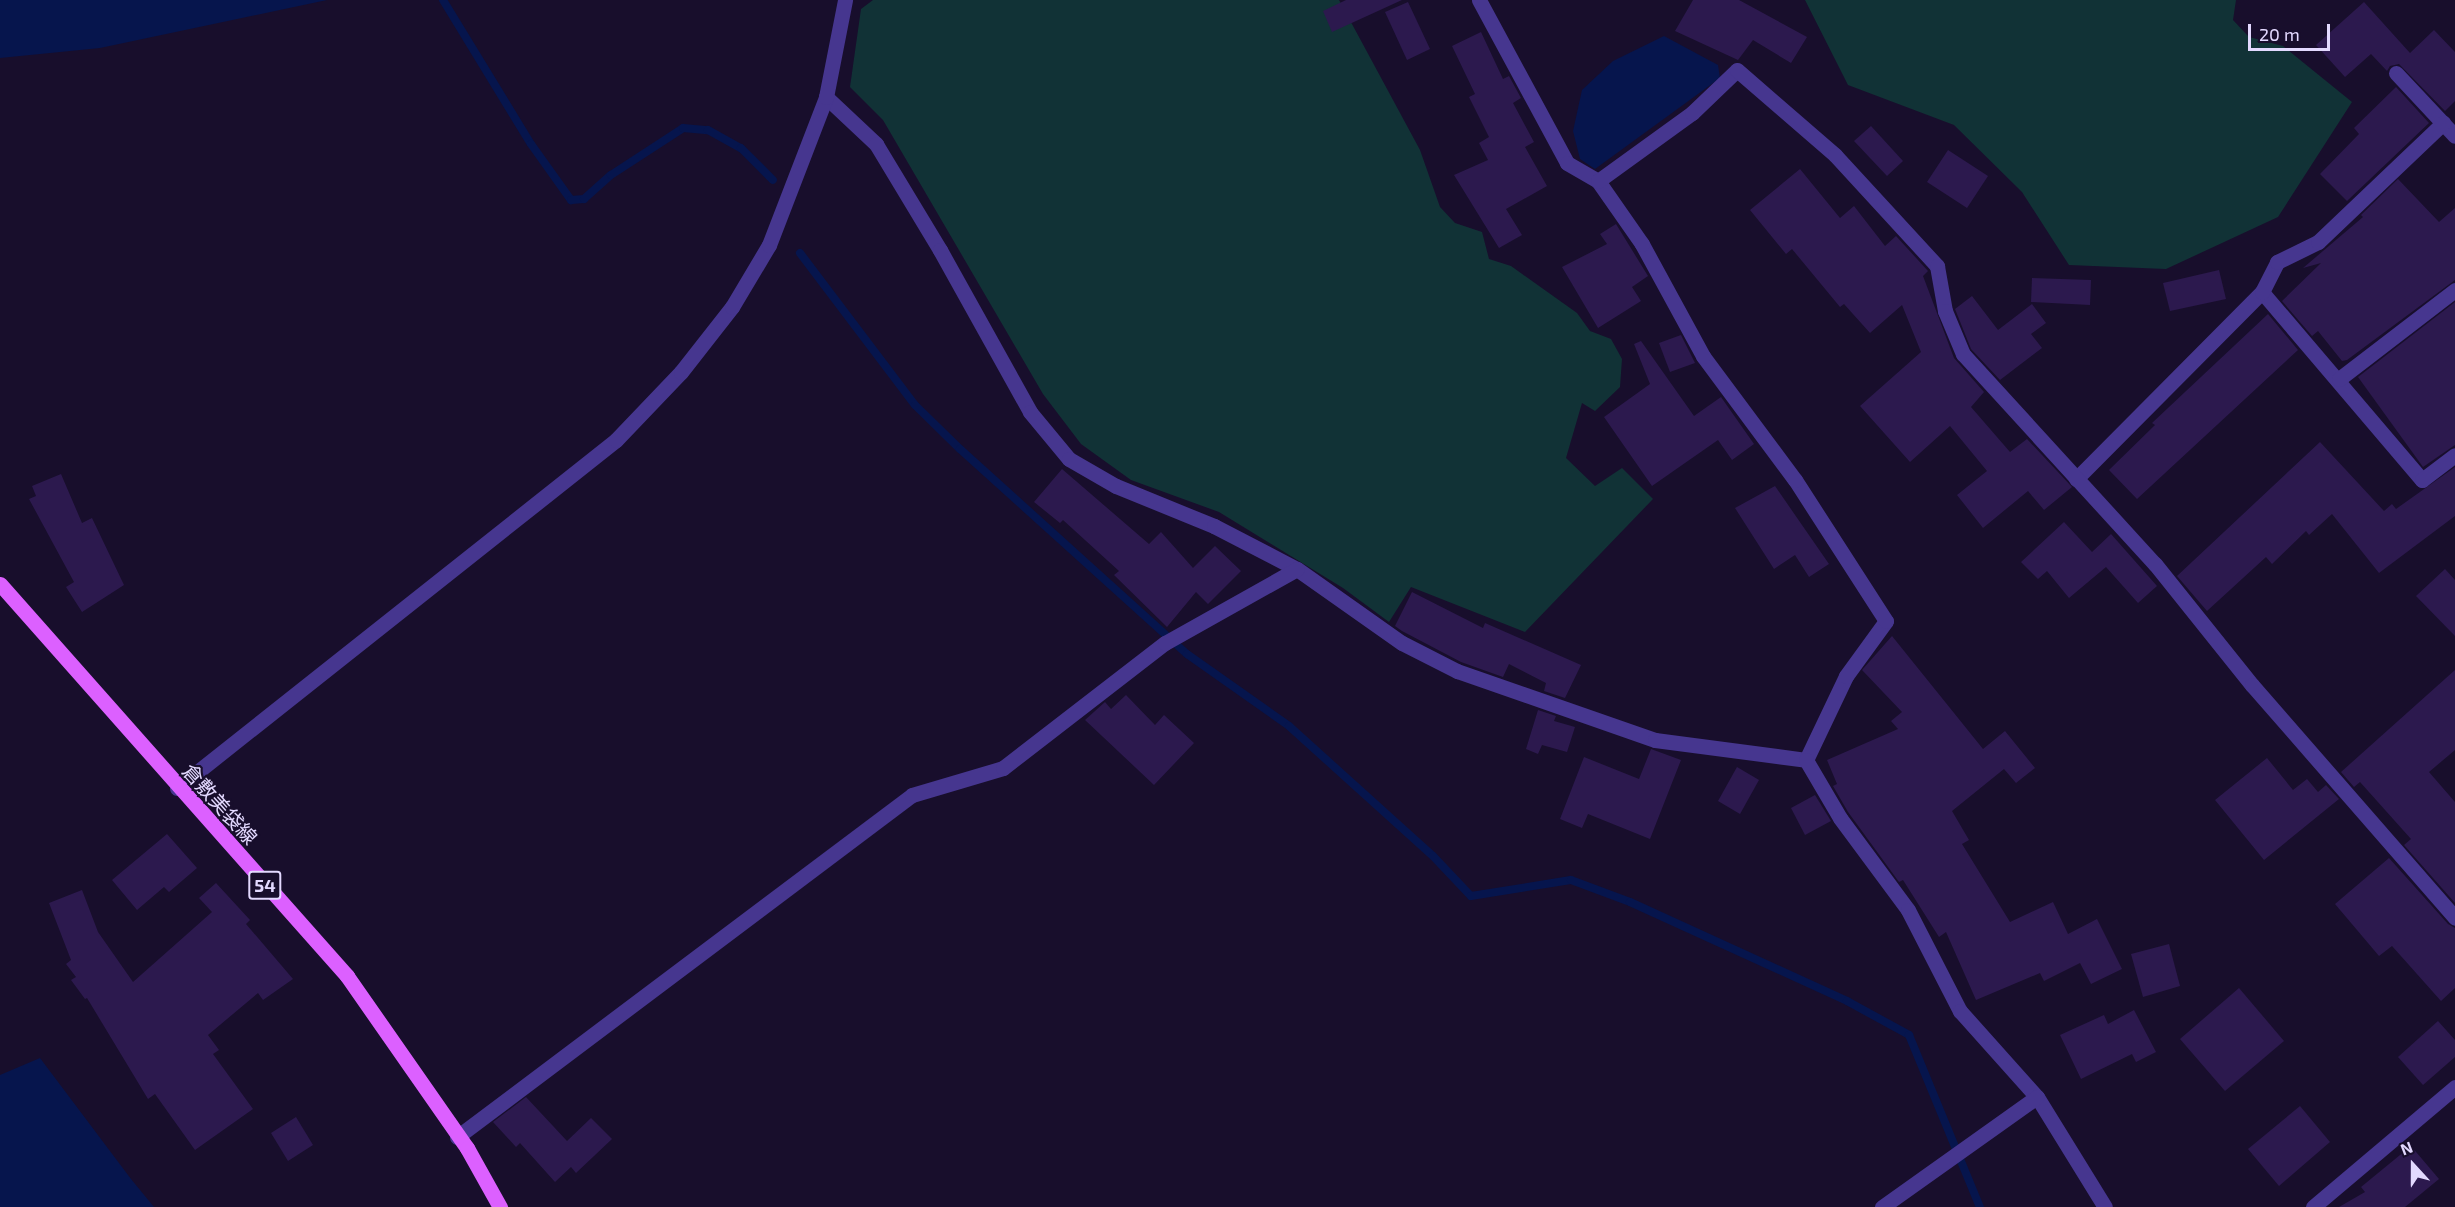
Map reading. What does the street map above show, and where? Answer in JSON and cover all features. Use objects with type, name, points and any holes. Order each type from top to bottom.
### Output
[{"type":"main road","name":"倉敷美袋線","points":[[0,584],[177,788],[347,976],[457,1137],[500,1207]]},
{"type":"street","points":[[177,788],[616,440],[681,372],[732,307],[769,245],[826,97],[845,0]]},
{"type":"street","points":[[1479,0],[1567,163],[1598,180],[1642,244],[1703,356],[1795,480],[1886,621],[1846,676],[1806,760]]},
{"type":"street","points":[[1598,180],[1692,113],[1737,70],[1835,155],[1937,266],[1945,311],[1963,354],[2155,564],[2252,685],[2455,918]]},
{"type":"street","points":[[2396,73],[2455,136]]},
{"type":"street","points":[[826,97],[876,144],[940,250],[1030,412],[1069,459],[1116,486],[1214,526],[1297,569],[1402,644],[1457,671],[1655,740],[1806,760]]},
{"type":"street","points":[[2076,480],[2262,292],[2277,262],[2318,242],[2443,123]]},
{"type":"street","points":[[2339,379],[2455,290]]},
{"type":"street","points":[[2262,292],[2339,379],[2422,480],[2455,455]]},
{"type":"street","points":[[457,1137],[912,795],[1002,768],[1170,640],[1297,569]]},
{"type":"street","points":[[1806,760],[1840,818],[1908,910],[1960,1011],[2037,1097],[2105,1207]]},
{"type":"street","points":[[2313,1207],[2455,1087]]},
{"type":"street","points":[[1882,1207],[2037,1097]]},
{"type":"green space","points":[[873,0],[1339,0],[1420,150],[1440,207],[1455,223],[1482,232],[1489,259],[1511,266],[1577,313],[1590,331],[1611,339],[1622,359],[1620,387],[1595,411],[1582,403],[1566,458],[1595,486],[1622,468],[1653,499],[1525,632],[1411,587],[1389,622],[1343,588],[1219,512],[1131,480],[1081,444],[1043,394],[883,120],[850,87],[861,9]]},
{"type":"green space","points":[[1805,0],[2236,0],[2233,20],[2249,37],[2283,46],[2352,102],[2278,217],[2166,269],[2069,265],[2022,192],[1954,125],[1848,85]]},
{"type":"shaded area","points":[[0,0],[327,0],[100,48],[0,58]]},
{"type":"shaded area","points":[[1664,36],[1718,65],[1720,78],[1595,169],[1580,159],[1573,131],[1582,90],[1613,61]]},
{"type":"shaded area","points":[[40,1058],[154,1207],[0,1207],[0,1075]]},
{"type":"building","points":[[1346,0],[1402,0],[1332,32],[1323,11]]},
{"type":"building","points":[[1693,0],[1739,0],[1807,37],[1791,63],[1753,40],[1738,60],[1675,31]]},
{"type":"building","points":[[1408,2],[1430,49],[1407,60],[1385,12]]},
{"type":"building","points":[[2364,2],[2410,53],[2434,30],[2455,52],[2455,101],[2445,111],[2399,64],[2390,66],[2387,71],[2371,54],[2345,77],[2316,45]]},
{"type":"building","points":[[1481,32],[1503,79],[1509,76],[1521,98],[1513,103],[1534,142],[1525,147],[1547,186],[1506,209],[1522,235],[1499,248],[1454,175],[1488,160],[1479,143],[1489,137],[1469,97],[1475,94],[1452,46]]},
{"type":"building","points":[[2396,87],[2429,123],[2347,201],[2320,174],[2359,134],[2354,128]]},
{"type":"building","points":[[1871,126],[1903,161],[1887,176],[1854,141]]},
{"type":"building","points":[[1948,150],[1988,176],[1967,208],[1927,182]]},
{"type":"building","points":[[1800,169],[1840,218],[1854,206],[1885,246],[1896,236],[1928,271],[1923,276],[1954,358],[1984,392],[1971,407],[2010,452],[2027,439],[2072,487],[2044,510],[2028,491],[1983,528],[1957,495],[1987,471],[1950,426],[1910,462],[1860,406],[1921,352],[1902,305],[1870,333],[1844,304],[1840,307],[1792,249],[1786,254],[1750,210]]},
{"type":"building","points":[[2398,179],[2439,222],[2455,208],[2455,280],[2347,360],[2342,361],[2318,331],[2312,336],[2282,301],[2321,263],[2303,268],[2363,217],[2361,215]]},
{"type":"building","points":[[1616,224],[1648,276],[1632,287],[1641,301],[1598,328],[1562,267],[1607,244],[1600,234]]},
{"type":"building","points":[[2219,270],[2226,299],[2170,311],[2163,283]]},
{"type":"building","points":[[2032,278],[2091,280],[2090,305],[2031,302]]},
{"type":"building","points":[[1972,296],[1998,330],[2032,304],[2046,323],[2031,334],[2042,348],[2000,380],[1971,349],[1955,309]]},
{"type":"building","points":[[2455,302],[2455,445],[2423,467],[2358,377]]},
{"type":"building","points":[[2268,314],[2298,350],[2137,499],[2109,470],[2155,425],[2152,423]]},
{"type":"building","points":[[1681,335],[1695,363],[1670,372],[1659,343]]},
{"type":"building","points":[[1641,341],[1694,416],[1721,397],[1754,444],[1732,460],[1718,440],[1652,486],[1604,417],[1650,384],[1634,344]]},
{"type":"building","points":[[2320,442],[2384,511],[2392,504],[2396,509],[2455,467],[2455,516],[2379,573],[2332,514],[2309,535],[2306,531],[2272,564],[2266,557],[2207,611],[2177,576]]},
{"type":"building","points":[[1062,469],[1149,544],[1161,532],[1193,568],[1215,546],[1241,571],[1208,604],[1196,592],[1167,627],[1114,575],[1119,571],[1063,520],[1060,523],[1034,502]]},
{"type":"building","points":[[61,474],[82,523],[92,518],[124,585],[82,612],[66,587],[74,582],[29,499],[36,496],[32,486]]},
{"type":"building","points":[[1775,486],[1829,564],[1809,577],[1795,555],[1774,569],[1735,508]]},
{"type":"building","points":[[2064,522],[2092,552],[2111,534],[2157,586],[2138,603],[2106,567],[2069,598],[2047,571],[2038,579],[2021,562]]},
{"type":"building","points":[[2445,569],[2455,580],[2455,636],[2416,596]]},
{"type":"building","points":[[1412,592],[1483,628],[1485,623],[1581,665],[1565,698],[1544,691],[1546,683],[1509,664],[1503,677],[1461,662],[1402,631],[1395,626]]},
{"type":"building","points":[[1892,636],[1983,749],[2005,731],[2035,768],[2016,783],[2004,769],[1952,811],[1969,840],[1962,844],[2010,922],[2053,902],[2068,934],[2097,919],[2122,969],[2091,984],[2080,963],[2044,981],[2040,973],[1976,1000],[1946,932],[1939,937],[1903,880],[1899,882],[1848,812],[1833,786],[1837,784],[1827,760],[1898,729],[1891,721],[1902,712],[1862,670]]},
{"type":"building","points":[[2455,670],[2455,750],[2429,772],[2455,802],[2455,903],[2404,845],[2411,839],[2360,782],[2354,787],[2341,772]]},
{"type":"building","points":[[1126,695],[1155,725],[1164,715],[1194,743],[1154,785],[1085,720],[1105,702],[1111,709]]},
{"type":"building","points":[[1538,710],[1556,716],[1554,721],[1575,727],[1567,752],[1542,745],[1538,754],[1526,749]]},
{"type":"building","points":[[1651,749],[1681,760],[1650,839],[1588,814],[1582,828],[1560,819],[1584,757],[1639,779]]},
{"type":"building","points":[[2267,758],[2293,790],[2307,779],[2318,792],[2326,785],[2339,799],[2264,860],[2215,800]]},
{"type":"building","points":[[1737,767],[1759,780],[1740,814],[1718,801]]},
{"type":"building","points":[[1815,795],[1831,821],[1805,835],[1791,808]]},
{"type":"building","points":[[167,834],[197,868],[169,892],[164,887],[137,910],[112,880]]},
{"type":"building","points":[[2389,858],[2448,924],[2455,928],[2455,988],[2441,1001],[2392,946],[2379,956],[2335,904]]},
{"type":"building","points":[[216,883],[250,920],[246,924],[293,979],[263,1000],[258,993],[208,1035],[219,1050],[213,1054],[253,1109],[195,1150],[155,1094],[148,1099],[87,998],[85,999],[71,980],[76,977],[66,964],[71,960],[49,903],[82,890],[98,932],[133,982],[212,912],[199,898]]},
{"type":"building","points":[[2169,944],[2180,986],[2143,997],[2131,954]]},
{"type":"building","points":[[2239,988],[2284,1041],[2225,1091],[2180,1039]]},
{"type":"building","points":[[2134,1010],[2156,1052],[2136,1062],[2132,1054],[2081,1079],[2060,1035],[2104,1015],[2108,1024]]},
{"type":"building","points":[[2438,1021],[2455,1040],[2455,1057],[2423,1085],[2398,1057]]},
{"type":"building","points":[[526,1097],[567,1141],[591,1118],[612,1139],[576,1173],[571,1167],[555,1182],[520,1143],[516,1147],[493,1122]]},
{"type":"building","points":[[2300,1106],[2330,1142],[2279,1186],[2248,1149]]},
{"type":"building","points":[[296,1117],[313,1145],[288,1161],[271,1133]]},
{"type":"building","points":[[2411,1146],[2439,1179],[2405,1207],[2339,1207],[2365,1192],[2361,1187]]},
{"type":"waterway","points":[[443,0],[531,144],[571,200],[584,199],[611,175],[683,128],[708,130],[741,148],[773,180]]},
{"type":"waterway","points":[[800,253],[915,405],[960,449],[1187,654],[1289,726],[1433,856],[1471,896],[1571,880],[1630,902],[1847,1001],[1909,1035],[1980,1207]]}]
